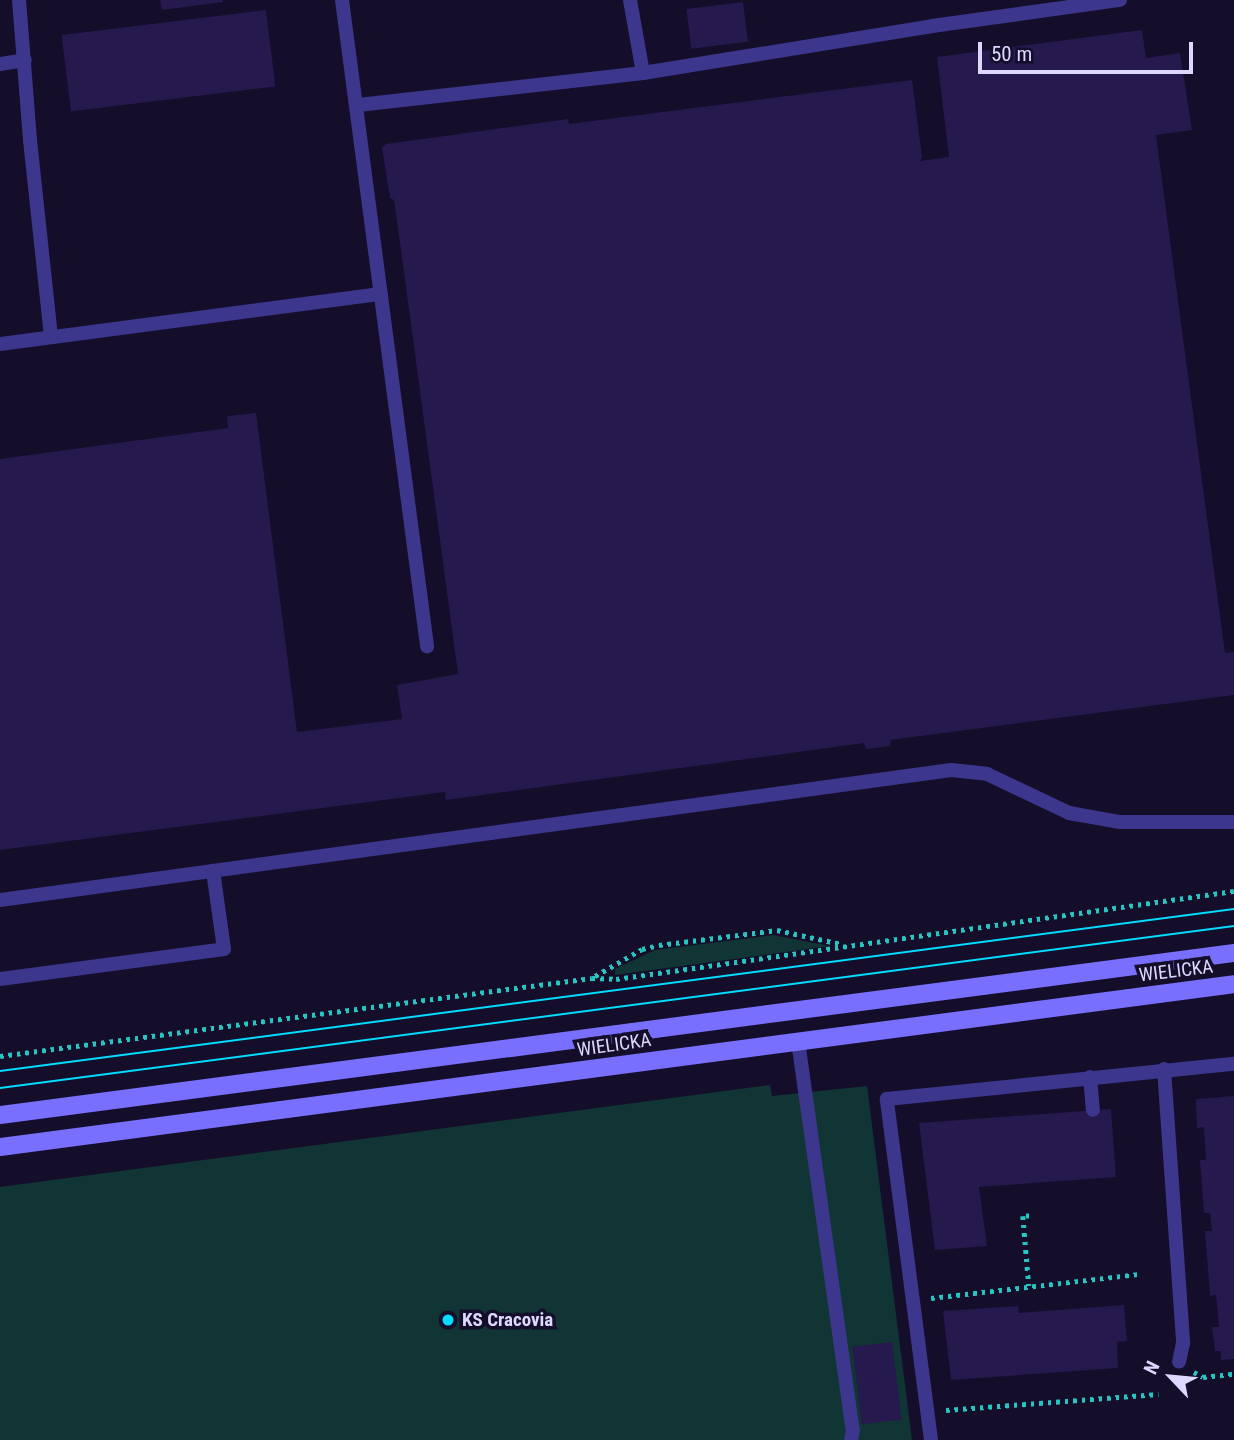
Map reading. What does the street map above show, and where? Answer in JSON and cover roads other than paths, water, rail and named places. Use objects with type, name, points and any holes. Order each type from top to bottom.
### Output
[{"type":"main road","name":"WIELICKA","points":[[0,1115],[1234,953]]},
{"type":"main road","name":"WIELICKA","points":[[0,1147],[1234,984]]},
{"type":"lane","points":[[19,0],[30,140],[51,336]]},
{"type":"lane","points":[[342,0],[427,646]]},
{"type":"lane","points":[[630,0],[643,74]]},
{"type":"lane","points":[[358,106],[643,74],[932,26],[1120,0]]},
{"type":"lane","points":[[0,64],[25,60]]},
{"type":"lane","points":[[0,344],[381,293]]},
{"type":"lane","points":[[0,900],[951,770],[987,774],[1069,813],[1120,822],[1234,822]]},
{"type":"lane","points":[[0,979],[224,949],[213,871]]},
{"type":"lane","points":[[798,1041],[855,1437]]},
{"type":"lane","points":[[931,1440],[887,1099],[1234,1064]]},
{"type":"lane","points":[[1164,1069],[1183,1343],[1179,1362]]},
{"type":"lane","points":[[1090,1077],[1093,1110]]},
{"type":"tram line","points":[[0,1071],[1234,909]]},
{"type":"tram line","points":[[0,1088],[1234,926]]},
{"type":"place","name":"KS Cracovia","points":[[448,1320]]}]
